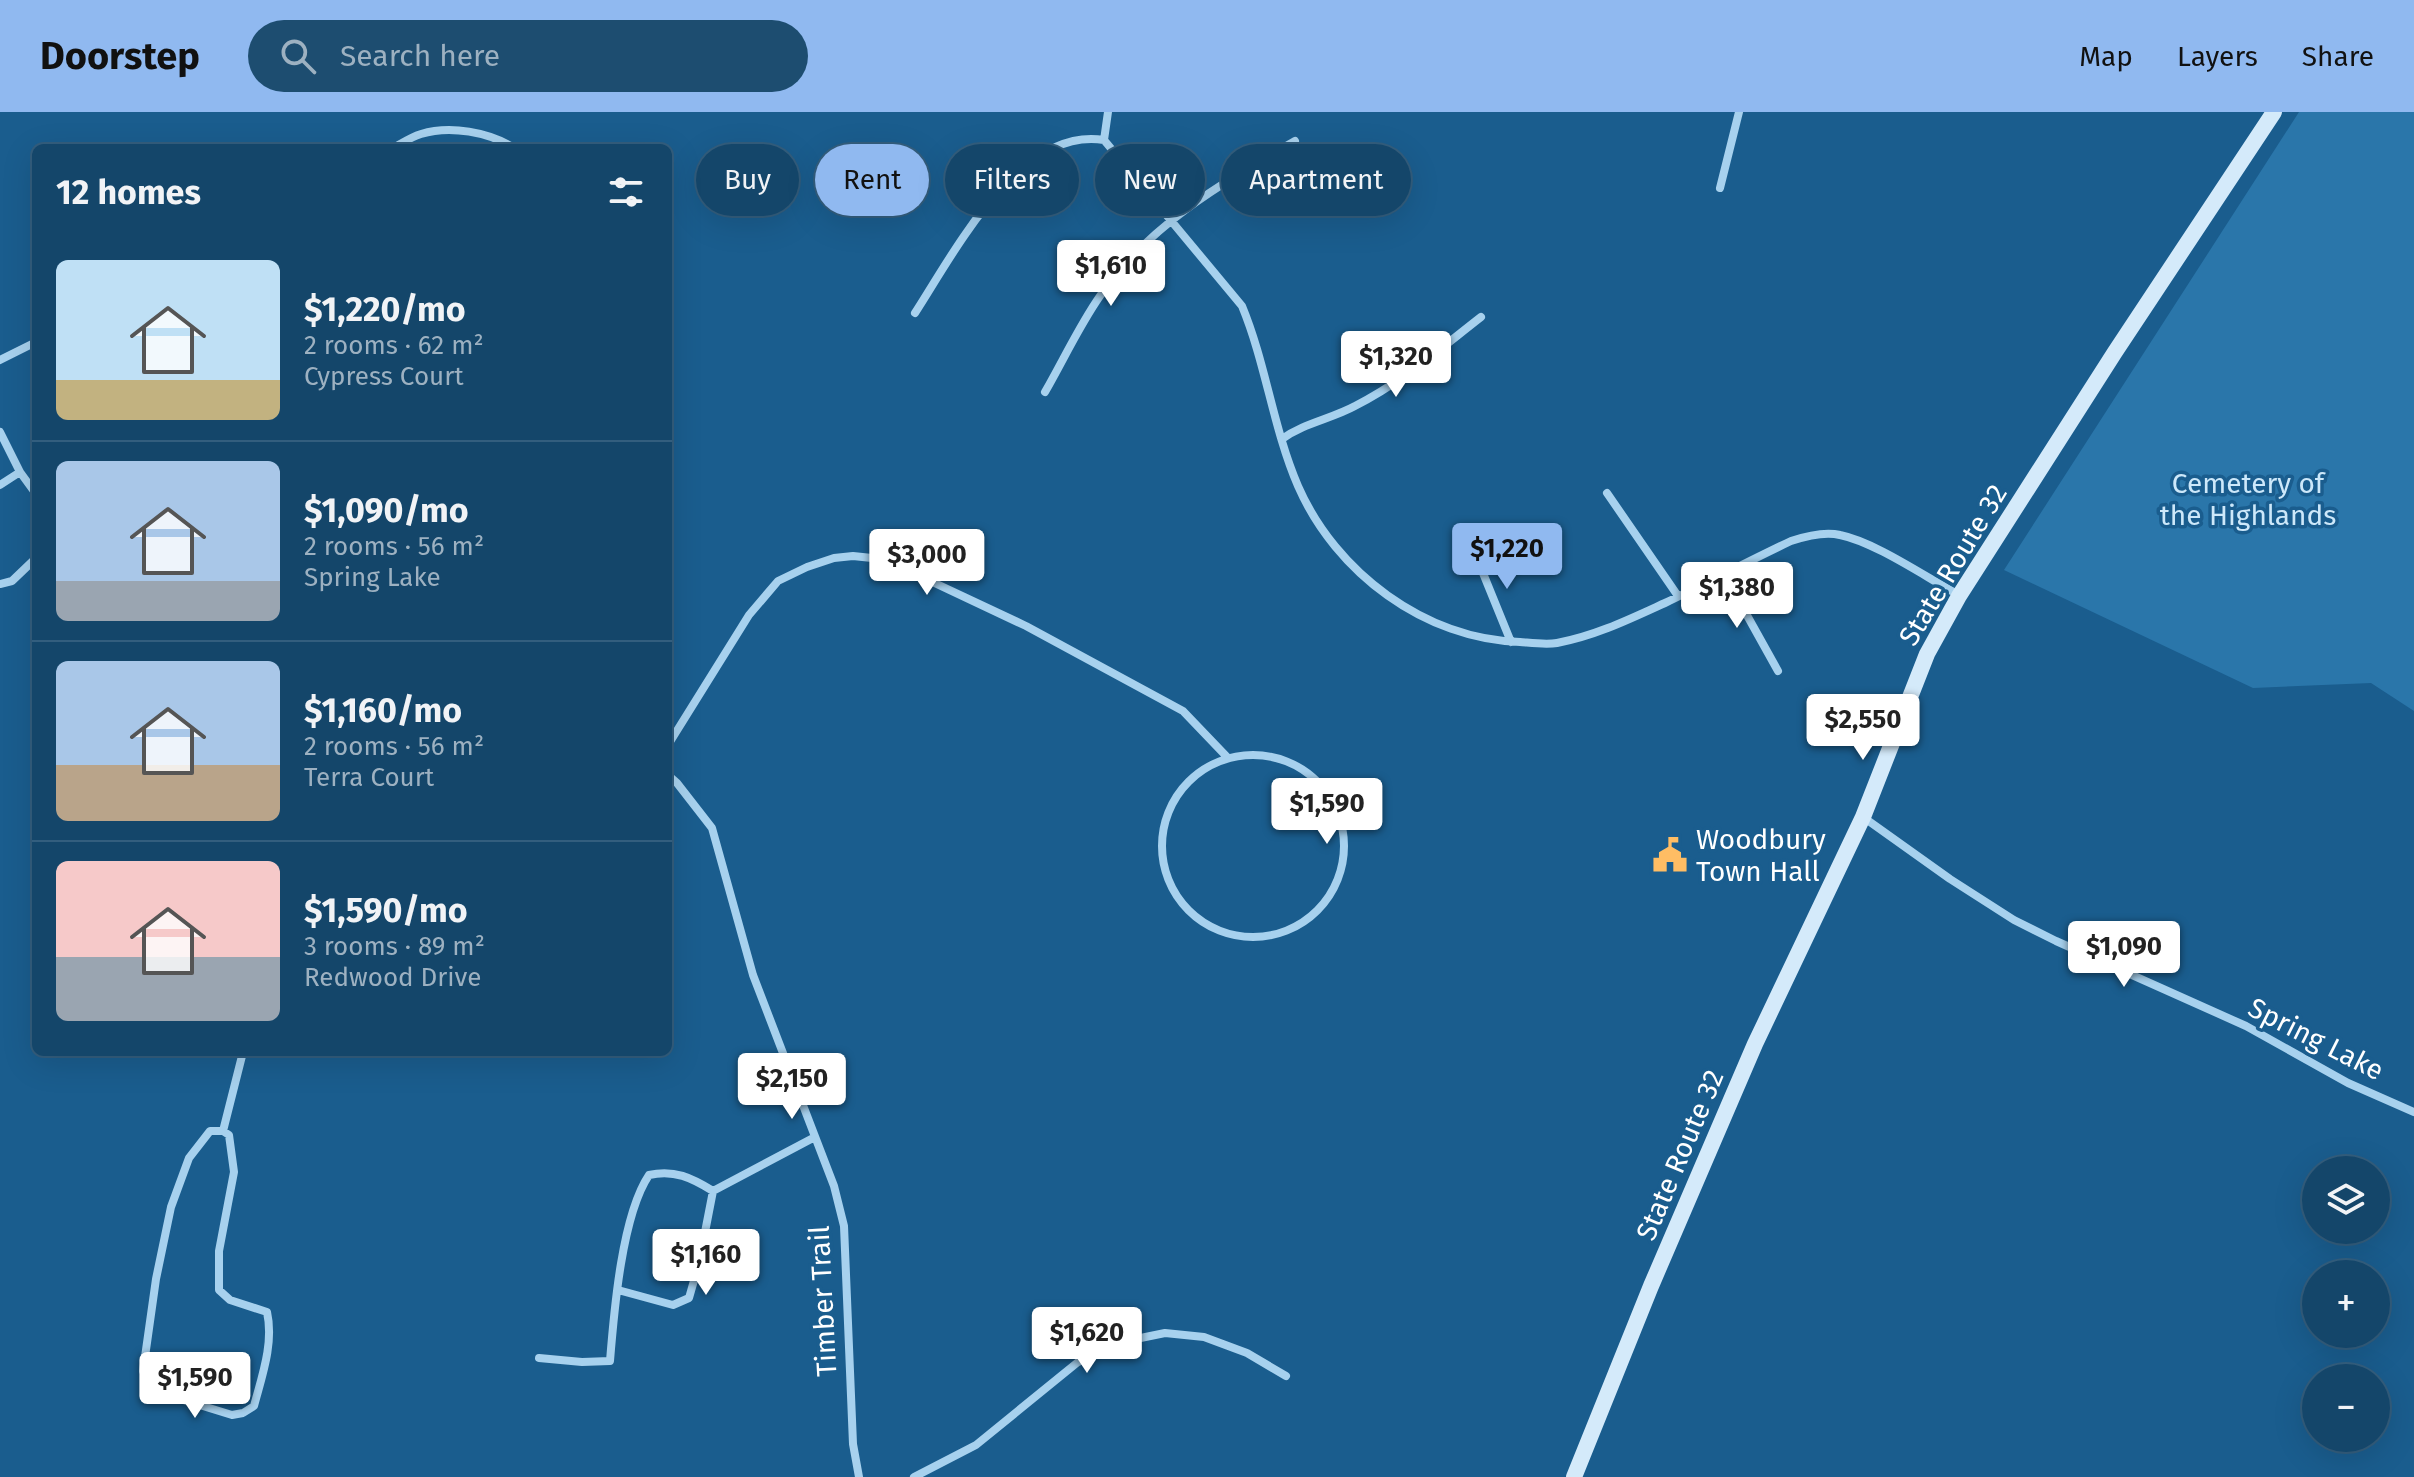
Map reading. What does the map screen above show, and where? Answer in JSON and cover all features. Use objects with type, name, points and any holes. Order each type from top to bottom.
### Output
[{"type":"main road","name":"State Route 32","points":[[1574,1477],[1651,1286],[1755,1044],[1863,817],[1927,654],[1959,596],[2115,352],[2274,112]]},
{"type":"street","points":[[1104,140],[1108,112]]},
{"type":"street","points":[[1720,188],[1739,112]]},
{"type":"street","points":[[400,144],[417,135],[447,130],[478,134],[508,144]]},
{"type":"street","points":[[915,313],[972,225],[1013,176],[1060,144],[1087,137],[1104,140],[1242,306],[1298,486],[1323,530],[1346,560],[1366,579],[1416,614],[1473,637],[1554,644],[1625,621],[1791,541],[1815,534],[1840,534],[1873,548],[1959,596]]},
{"type":"street","points":[[1045,392],[1099,297],[1133,255],[1172,219],[1217,186],[1295,141]]},
{"type":"street","points":[[1282,439],[1295,430],[1355,407],[1406,374],[1481,317]]},
{"type":"street","points":[[0,360],[32,344]]},
{"type":"street","points":[[0,432],[32,488]]},
{"type":"street","points":[[0,485],[20,472]]},
{"type":"street","points":[[1607,493],[1678,596]]},
{"type":"street","points":[[1474,551],[1511,642]]},
{"type":"street","points":[[672,739],[749,615],[778,581],[807,567],[834,558],[853,556],[872,558],[907,570],[1026,626],[1183,711],[1228,758]]},
{"type":"street","points":[[0,584],[12,581],[32,562]]},
{"type":"street","points":[[1724,574],[1778,671]]},
{"type":"street","points":[[1259,755],[1289,762],[1315,779],[1334,804],[1343,833],[1343,864],[1332,892],[1312,916],[1286,931],[1258,937],[1228,934],[1215,928],[1201,921],[1180,901],[1166,875],[1161,846],[1166,817],[1180,791],[1201,771],[1228,758],[1259,755]]},
{"type":"street","name":"Timber Trail","points":[[672,779],[712,828],[753,975],[834,1186],[844,1226],[853,1444],[859,1477]]},
{"type":"street","name":"Spring Lake","points":[[1863,817],[2014,920],[2246,1026],[2348,1083],[2414,1112]]},
{"type":"street","points":[[223,1131],[242,1056]]},
{"type":"street","points":[[210,1131],[223,1131],[229,1135],[232,1144],[234,1172],[219,1251],[219,1290],[230,1300],[267,1312],[270,1325],[254,1406],[232,1415],[151,1390],[143,1371],[156,1279],[171,1207],[189,1158],[210,1131]]},
{"type":"street","points":[[713,1191],[815,1137]]},
{"type":"street","points":[[539,1358],[610,1361],[613,1317],[625,1247],[640,1189],[649,1175],[662,1172],[689,1176],[713,1191]]},
{"type":"street","points":[[618,1290],[673,1305],[689,1298],[713,1191]]},
{"type":"street","points":[[914,1477],[976,1445],[1078,1362],[1121,1342],[1165,1333],[1204,1337],[1247,1353],[1286,1376]]},
{"type":"green space","name":"Cemetery of the Highlands","points":[[2299,112],[2414,112],[2414,711],[2371,683],[2253,688],[2004,570]]},
{"type":"place","name":"Woodbury Town Hall","points":[[1670,855]]}]
